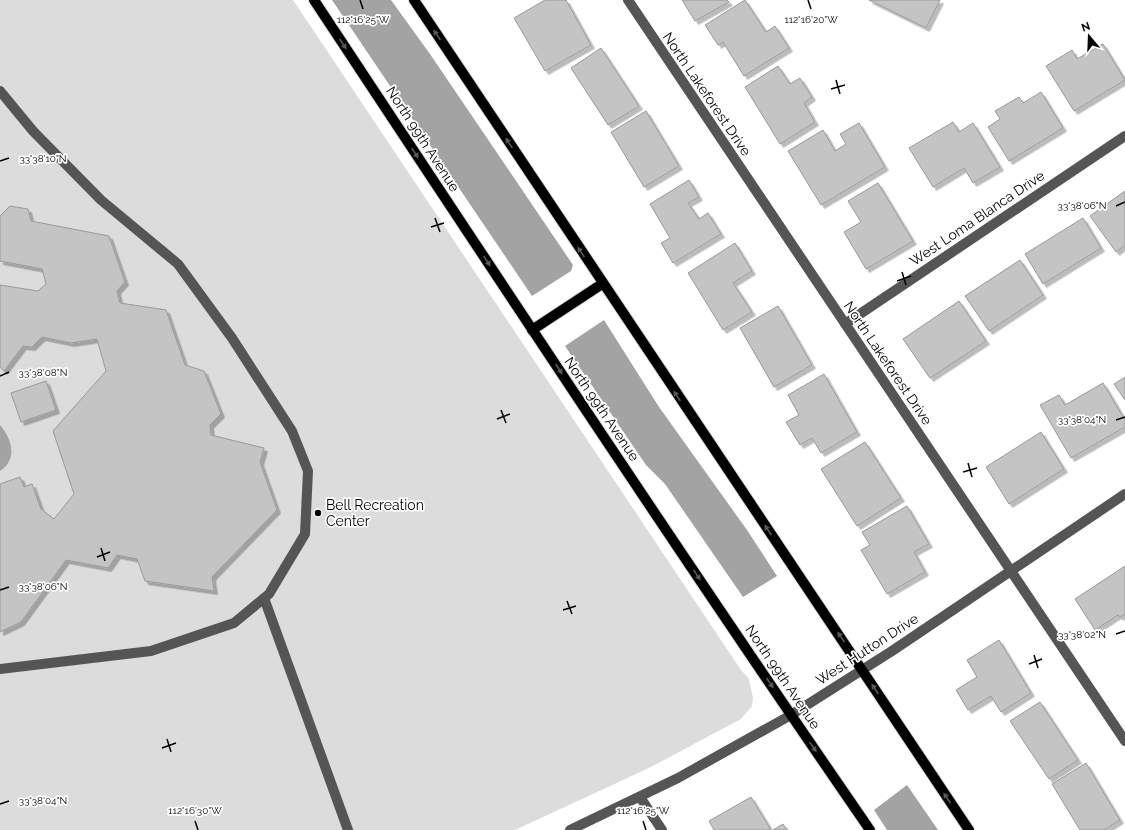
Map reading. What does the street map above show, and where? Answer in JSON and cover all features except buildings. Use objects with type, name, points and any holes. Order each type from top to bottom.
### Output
[{"type":"main road","name":"North 99th Avenue","points":[[314,0],[532,330],[870,830]]},
{"type":"main road","points":[[414,0],[602,284],[863,670],[969,830]]},
{"type":"main road","points":[[532,330],[602,284]]},
{"type":"street","name":"North Lakeforest Drive","points":[[628,0],[1125,741]]},
{"type":"street","points":[[0,91],[33,131],[101,200],[178,264],[232,338],[292,431],[308,471],[305,534],[268,594],[234,623],[151,651],[0,669]]},
{"type":"street","name":"West Loma Blanca Drive","points":[[845,324],[1125,136]]},
{"type":"street","name":"West Hutton Drive","points":[[570,830],[640,797],[724,753],[791,715],[863,670],[1125,494]]},
{"type":"street","points":[[264,598],[348,830]]},
{"type":"street","points":[[640,797],[662,830]]},
{"type":"shaded area","name":"Bell Recreation Center","points":[[0,0],[293,0],[741,670],[749,679],[753,698],[752,706],[741,719],[649,768],[515,830],[0,830]]},
{"type":"shaded area","points":[[332,0],[391,0],[430,54],[573,265],[571,271],[532,296]]},
{"type":"shaded area","points":[[604,320],[659,407],[747,530],[777,576],[743,597],[665,484],[646,465],[565,346]]},
{"type":"shaded area","points":[[0,425],[8,436],[11,455],[6,466],[0,471]]},
{"type":"shaded area","points":[[907,785],[938,830],[887,830],[874,810]]},
{"type":"place","name":"Bell Recreation Center","points":[[318,513]]}]
